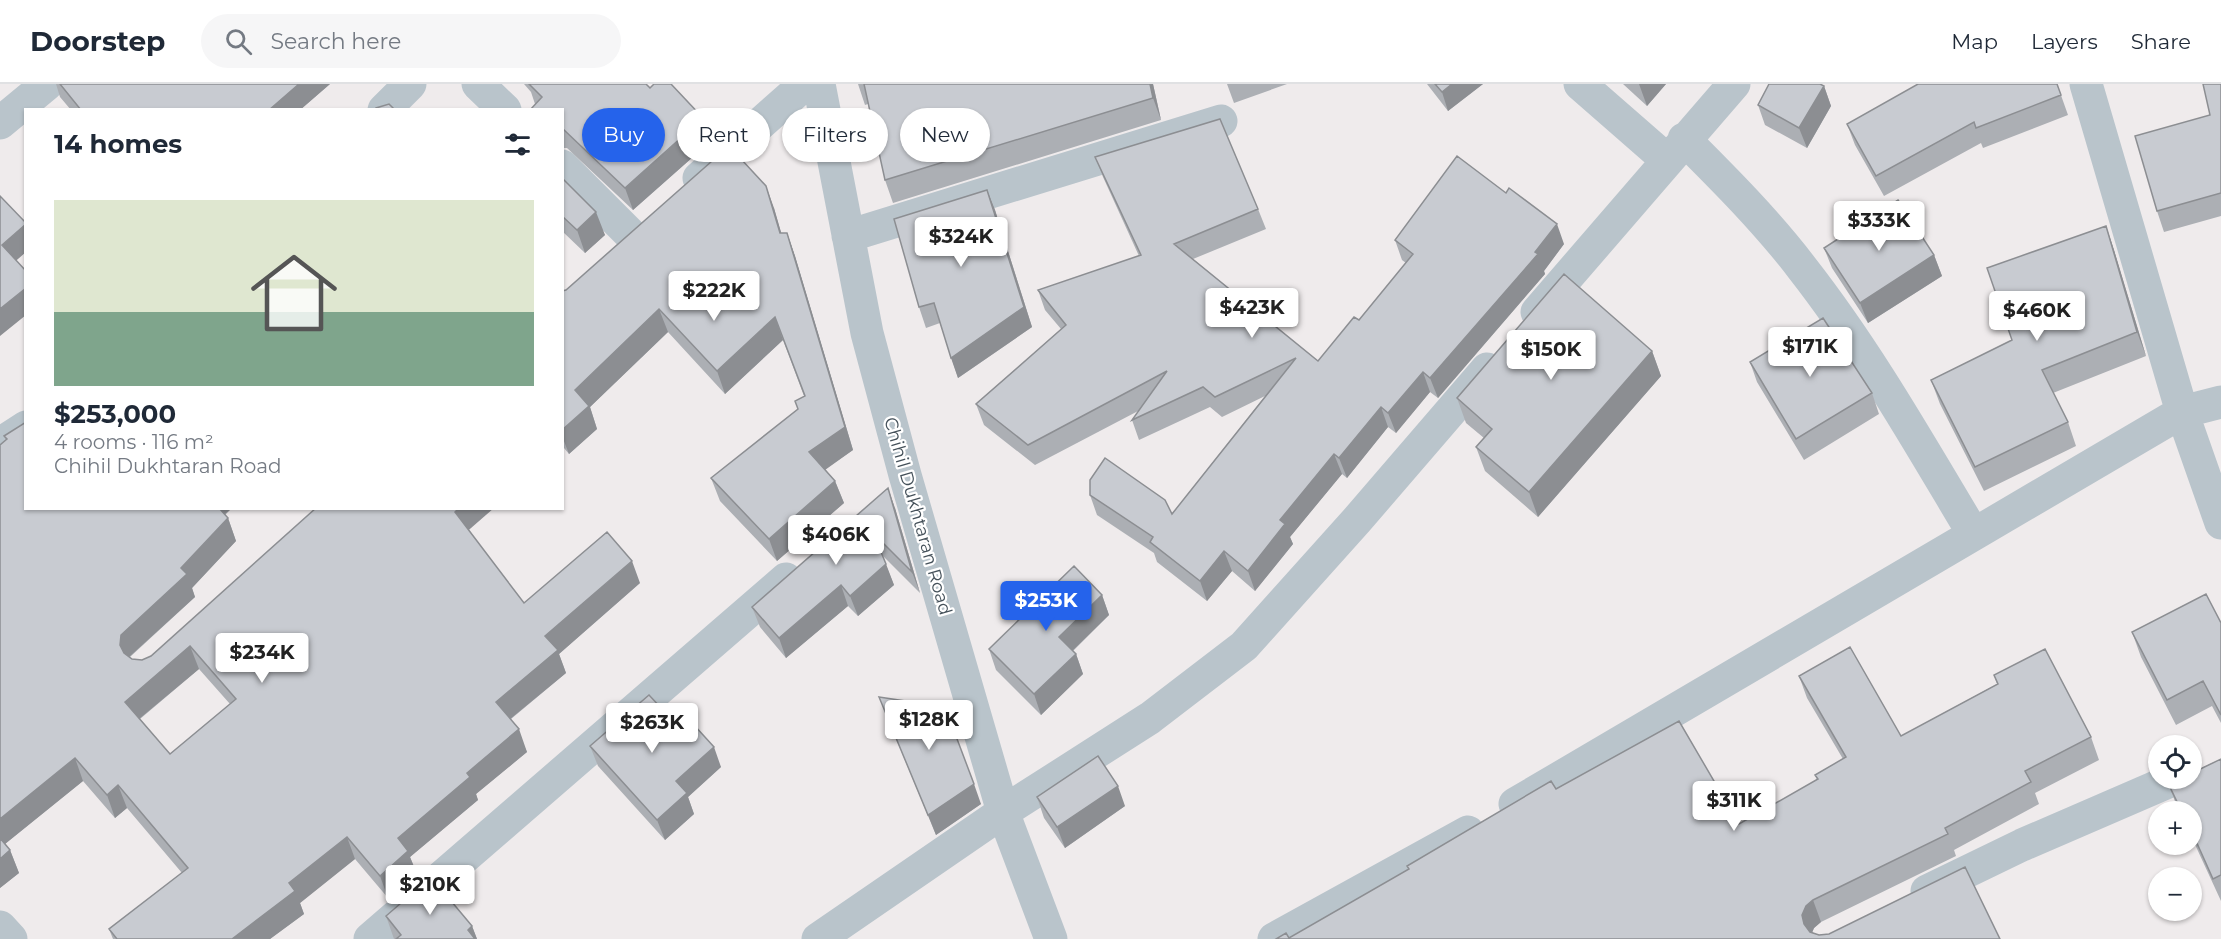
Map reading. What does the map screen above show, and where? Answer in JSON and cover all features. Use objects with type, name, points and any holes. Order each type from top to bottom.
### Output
[{"type":"street","points":[[386,108],[410,84]]},
{"type":"street","points":[[478,84],[503,108]]},
{"type":"street","points":[[606,259],[805,84]]},
{"type":"street","name":"Chihil Dukhtaran Road","points":[[819,84],[867,333],[905,475],[1003,812],[1051,939]]},
{"type":"street","points":[[1580,84],[1676,149],[1801,266],[1891,397],[1973,533]]},
{"type":"street","points":[[818,939],[1003,812],[1150,718],[1244,646],[1357,520],[1734,84]]},
{"type":"street","points":[[2086,84],[2182,412],[2221,523]]},
{"type":"street","points":[[0,123],[34,88]]},
{"type":"street","points":[[848,236],[1221,121]]},
{"type":"street","points":[[564,168],[632,236]]},
{"type":"street","points":[[1274,939],[1469,831],[2182,412],[2221,402]]},
{"type":"street","points":[[0,444],[24,428]]},
{"type":"street","points":[[878,499],[905,475]]},
{"type":"street","points":[[370,939],[805,562]]},
{"type":"street","points":[[1904,902],[2022,844],[2152,789]]},
{"type":"street","points":[[0,927],[11,939]]},
{"type":"building","points":[[60,84],[299,84],[271,108],[79,108]]},
{"type":"building","points":[[529,84],[646,84],[650,88],[654,84],[671,84],[694,108],[677,108],[677,141],[665,152],[665,108],[582,108],[582,147],[564,130],[564,108],[532,108],[542,97]]},
{"type":"building","points":[[864,84],[1150,84],[1153,98],[990,148],[990,108],[900,108],[900,162],[944,162],[885,180],[881,162],[888,162],[888,108],[869,108]]},
{"type":"building","points":[[1435,84],[1452,84],[1442,92]]},
{"type":"building","points":[[1769,84],[1820,84],[1824,86],[1799,128],[1758,105]]},
{"type":"building","points":[[1918,84],[2057,84],[2061,95],[1976,128],[1974,122],[1876,176],[1847,124]]},
{"type":"building","points":[[2203,84],[2221,84],[2221,193],[2157,211],[2135,136],[2210,115]]},
{"type":"building","points":[[389,104],[393,108],[376,108]]},
{"type":"building","points":[[1220,119],[1258,209],[1174,244],[1318,361],[1354,317],[1359,320],[1413,254],[1395,240],[1457,156],[1506,193],[1509,188],[1557,224],[1535,252],[1538,254],[1430,378],[1423,372],[1388,413],[1381,407],[1339,458],[1334,454],[1280,520],[1285,524],[1248,571],[1224,551],[1200,581],[1150,542],[1153,537],[1090,495],[1090,480],[1105,458],[1165,500],[1172,514],[1296,358],[1215,397],[1203,387],[1132,420],[1167,371],[1028,445],[976,404],[1066,325],[1038,290],[1141,255],[1095,157]]},
{"type":"building","points":[[598,162],[654,162],[625,188]]},
{"type":"building","points":[[711,162],[744,162],[766,186],[780,233],[787,233],[845,427],[809,452],[835,481],[769,539],[711,478],[798,409],[795,401],[805,396],[775,317],[717,371],[659,309],[575,390],[589,406],[564,428],[564,290]]},
{"type":"building","points":[[564,180],[596,212],[577,230],[564,218]]},
{"type":"building","points":[[987,190],[1024,307],[951,358],[934,303],[919,307],[894,219]]},
{"type":"building","points":[[0,196],[24,221],[24,226],[2,245],[24,269],[24,290],[0,309]]},
{"type":"building","points":[[1898,200],[1934,255],[1860,303],[1824,248]]},
{"type":"building","points":[[2106,226],[2137,332],[2042,370],[2068,422],[1975,467],[1931,380],[2012,340],[1987,268]]},
{"type":"building","points":[[1564,274],[1652,351],[1529,492],[1476,447],[1492,429],[1457,398]]},
{"type":"building","points":[[1823,318],[1872,393],[1796,439],[1750,362]]},
{"type":"building","points":[[24,423],[24,510],[221,510],[228,518],[181,568],[187,574],[121,635],[120,645],[124,653],[132,659],[142,660],[151,656],[314,510],[457,510],[455,512],[524,603],[607,532],[632,561],[545,636],[558,650],[496,702],[519,729],[467,773],[470,777],[398,838],[408,851],[380,876],[347,837],[289,883],[295,891],[232,939],[117,939],[109,929],[188,868],[118,785],[107,795],[75,758],[0,819],[0,445],[7,439],[4,436]],"holes":[[[190,646],[236,699],[170,754],[125,702]]]},
{"type":"building","points":[[888,488],[912,572],[873,533],[886,564],[850,596],[841,585],[779,638],[752,607]]},
{"type":"building","points":[[1074,566],[1102,595],[1059,637],[1076,654],[1034,694],[989,649]]},
{"type":"building","points":[[2206,594],[2221,623],[2221,715],[2203,681],[2167,700],[2132,632]]},
{"type":"building","points":[[1850,647],[1901,736],[1998,684],[1994,675],[2045,649],[2091,737],[2025,771],[2031,782],[1945,828],[1948,834],[1813,900],[1806,906],[1802,915],[1804,924],[1810,932],[1819,935],[1829,934],[1965,867],[2000,939],[1276,939],[1286,933],[1289,938],[1409,869],[1407,866],[1551,781],[1556,789],[1679,721],[1739,824],[1818,779],[1815,775],[1846,757],[1799,676]]},
{"type":"building","points":[[649,695],[675,723],[684,714],[714,747],[676,781],[687,793],[657,820],[590,746]]},
{"type":"building","points":[[879,697],[945,707],[974,784],[928,815]]},
{"type":"building","points":[[1098,756],[1118,786],[1057,827],[1037,797]]},
{"type":"building","points":[[2221,759],[2221,875],[2213,879],[2202,854],[2202,801],[2177,801],[2171,789],[2202,789],[2202,768]]},
{"type":"building","points":[[0,838],[10,850],[0,859]]},
{"type":"building","points":[[431,877],[472,926],[468,930],[475,939],[396,939],[401,935],[386,916]]}]
